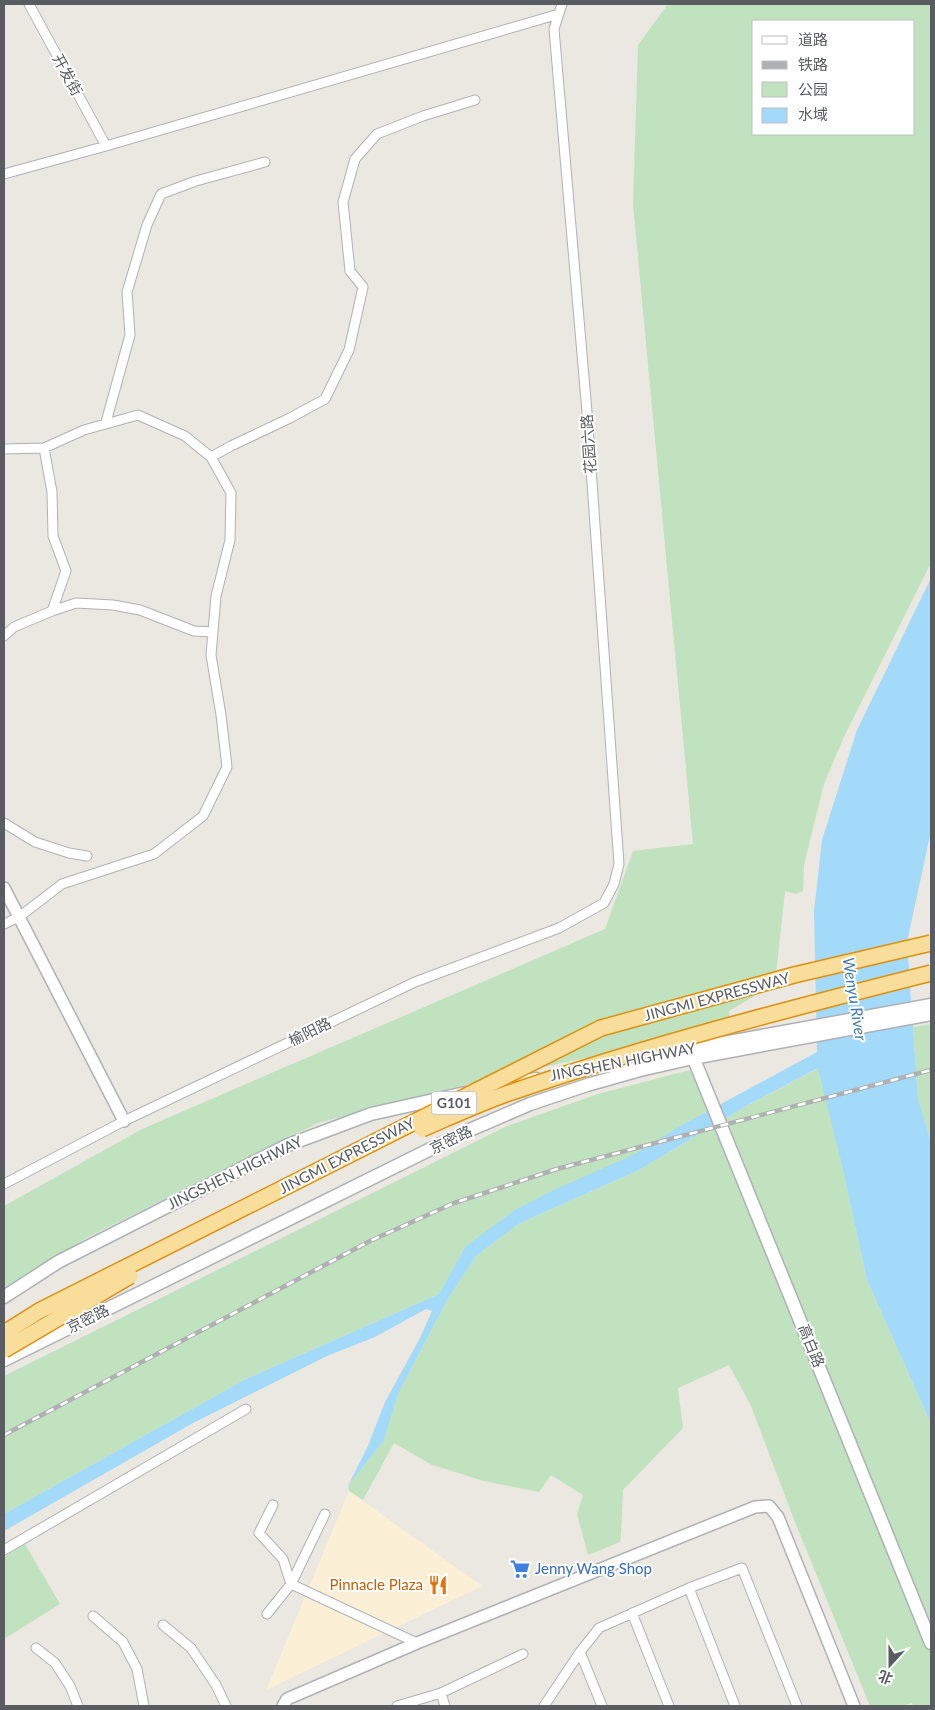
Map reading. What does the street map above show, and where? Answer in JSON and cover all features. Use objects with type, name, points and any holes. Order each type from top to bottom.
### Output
[{"type":"highway","name":"JINGMI EXPRESSWAY","points":[[4,1333],[39,1311],[601,1028],[794,975],[931,943]]},
{"type":"highway","name":"JINGMI EXPRESSWAY","points":[[4,1350],[256,1205],[389,1142],[504,1095],[631,1054],[809,1004],[931,973]]},
{"type":"main road","points":[[779,1038],[931,1005]]},
{"type":"main road","name":"G101","points":[[779,1038],[931,1014]]},
{"type":"main road","name":"JINGSHEN HIGHWAY","points":[[4,1298],[58,1262],[288,1145],[371,1114],[525,1080],[584,1072],[779,1038]]},
{"type":"main road","name":"高白路","points":[[692,1054],[931,1643]]},
{"type":"main road","name":"京密路","points":[[4,1360],[473,1129],[530,1104],[692,1054]]},
{"type":"street","name":"开发街","points":[[29,4],[106,146]]},
{"type":"street","name":"花园六路","points":[[562,4],[554,29],[587,412],[619,864],[614,884]]},
{"type":"street","points":[[4,174],[559,14]]},
{"type":"street","points":[[211,458],[325,399],[349,350],[363,287],[350,271],[343,202],[355,159],[377,134],[423,116],[475,100]]},
{"type":"street","points":[[106,422],[130,335],[127,292],[147,225],[161,194],[196,181],[266,162]]},
{"type":"street","points":[[4,449],[44,448],[84,430],[138,414],[185,436],[211,458],[231,493],[230,540],[216,596],[211,655],[227,767],[203,816],[154,854],[62,884],[19,917],[4,924]]},
{"type":"street","points":[[44,448],[52,492],[53,536],[66,571],[52,610]]},
{"type":"street","points":[[4,636],[14,627],[52,610],[76,603],[113,605],[140,610],[194,631],[213,632]]},
{"type":"street","points":[[4,823],[35,842],[69,853],[87,856]]},
{"type":"street","name":"榆阳路","points":[[4,1184],[124,1121],[415,982],[559,928],[604,903],[614,884]]},
{"type":"street","points":[[4,888],[124,1121]]},
{"type":"street","points":[[4,1550],[246,1410]]},
{"type":"street","points":[[273,1505],[260,1533],[283,1559],[291,1584],[416,1643]]},
{"type":"street","points":[[283,1706],[287,1699],[416,1643],[755,1507],[769,1506],[778,1517],[854,1706]]},
{"type":"street","points":[[267,1614],[291,1584],[325,1514]]},
{"type":"street","points":[[544,1706],[580,1652],[599,1628],[689,1588],[742,1568],[797,1706]]},
{"type":"street","points":[[689,1588],[735,1706]]},
{"type":"street","points":[[632,1613],[669,1706]]},
{"type":"street","points":[[93,1616],[123,1642],[137,1669],[144,1706]]},
{"type":"street","points":[[163,1625],[191,1648],[216,1685],[226,1706]]},
{"type":"street","points":[[36,1648],[55,1663],[70,1686],[78,1706]]},
{"type":"street","points":[[580,1652],[602,1706]]},
{"type":"street","points":[[397,1706],[441,1693],[523,1654]]},
{"type":"street","points":[[441,1693],[445,1706]]},
{"type":"shaded area","name":"Pinnacle Plaza","points":[[349,1491],[482,1586],[266,1690]]},
{"type":"green space","points":[[668,4],[931,4],[931,563],[843,739],[824,784],[804,865],[803,891],[796,894],[785,891],[775,984],[729,1011],[731,1023],[632,1048],[491,1078],[318,1123],[86,1238],[4,1290],[4,1206],[142,1129],[605,929],[633,851],[693,844],[633,204],[638,45]]},
{"type":"green space","points":[[931,1024],[931,1142],[918,1099],[913,1027]]},
{"type":"green space","points":[[819,1068],[867,1280],[931,1424],[931,1706],[913,1706],[912,1703],[901,1706],[870,1706],[793,1517],[751,1406],[729,1365],[678,1388],[683,1428],[623,1490],[620,1542],[588,1555],[577,1514],[583,1495],[551,1475],[539,1492],[484,1481],[432,1465],[394,1443],[363,1500],[349,1491],[348,1486],[384,1440],[398,1394],[447,1300],[476,1256],[520,1223],[639,1170],[746,1106]]},
{"type":"green space","points":[[690,1070],[709,1110],[635,1154],[465,1247],[439,1294],[244,1380],[4,1514],[4,1376],[507,1126],[598,1094]]},
{"type":"green space","points":[[25,1544],[60,1604],[4,1639],[4,1557]]},
{"type":"water","name":"Wenyu River","points":[[931,578],[931,831],[907,942],[918,1099],[931,1142],[931,1424],[867,1280],[818,1068],[746,1106],[639,1170],[520,1223],[476,1256],[447,1300],[398,1394],[384,1440],[348,1486],[368,1446],[385,1402],[420,1338],[432,1311],[426,1309],[375,1337],[327,1356],[193,1423],[4,1531],[4,1514],[244,1380],[439,1294],[465,1247],[515,1210],[554,1190],[635,1154],[682,1125],[817,1052],[814,911],[822,840],[857,730]]},
{"type":"railway","points":[[4,1435],[370,1241],[454,1203],[557,1169],[931,1070]]},
{"type":"place","name":"Jenny Wang Shop","points":[[520,1569]]},
{"type":"place","name":"Pinnacle Plaza","points":[[438,1585]]}]
